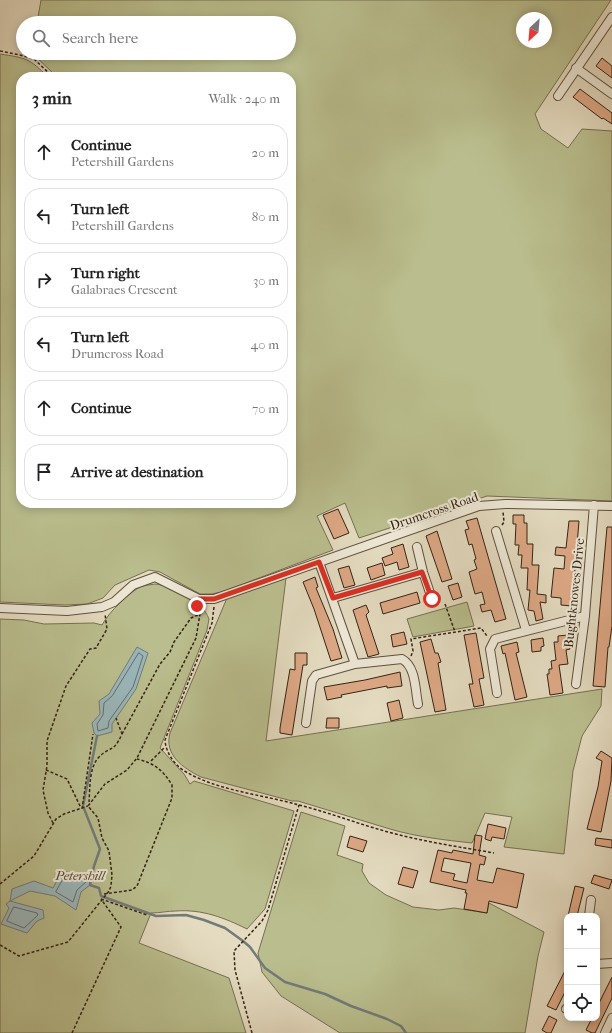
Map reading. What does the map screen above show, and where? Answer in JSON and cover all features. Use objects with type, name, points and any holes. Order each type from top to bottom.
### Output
[{"type":"street","points":[[558,96],[612,17]]},
{"type":"street","points":[[576,68],[612,94]]},
{"type":"street","name":"Drumcross Road","points":[[214,599],[479,506],[502,504],[612,506]]},
{"type":"street","name":"Bughtknowes Drive","points":[[576,684],[585,616],[594,505]]},
{"type":"street","points":[[496,531],[526,630]]},
{"type":"street","points":[[417,547],[422,572],[432,599]]},
{"type":"street","points":[[319,562],[333,598],[355,664]]},
{"type":"street","points":[[333,598],[422,572]]},
{"type":"street","points":[[0,608],[67,612],[102,607],[114,602],[133,586],[155,577],[199,599],[214,599]]},
{"type":"street","points":[[497,693],[490,649],[495,638],[585,616]]},
{"type":"street","points":[[306,723],[312,682],[316,675],[355,664],[402,659],[408,662],[412,670],[418,704]]},
{"type":"street","points":[[589,913],[591,900]]},
{"type":"street","points":[[600,964],[612,963]]},
{"type":"street","points":[[605,1033],[612,1018]]},
{"type":"path","points":[[0,52],[16,54]]},
{"type":"path","points":[[35,60],[48,72]]},
{"type":"path","points":[[496,531],[504,522],[502,504]]},
{"type":"path","points":[[89,802],[98,795],[105,784],[127,770],[137,758],[196,638],[200,614],[197,606],[199,599]]},
{"type":"path","points":[[214,599],[212,623],[165,740],[165,748],[173,761],[186,772],[199,779],[299,805],[391,833],[435,843],[494,853]]},
{"type":"path","points":[[445,604],[455,632]]},
{"type":"path","points":[[0,884],[34,856],[53,823],[64,814],[87,807],[89,802],[92,771],[98,757],[116,746],[174,642],[191,618],[200,614]]},
{"type":"path","points":[[53,823],[48,813],[43,790],[46,770],[47,741],[66,686],[90,649],[96,648],[103,638],[107,629],[106,617]]},
{"type":"path","points":[[408,662],[414,651],[411,639],[481,628],[492,642]]},
{"type":"path","points":[[116,718],[122,734]]},
{"type":"path","points":[[82,809],[93,734]]},
{"type":"path","points":[[150,762],[165,748]]},
{"type":"path","points":[[104,894],[128,891],[137,886],[172,798],[172,785],[159,767],[150,762],[137,758]]},
{"type":"path","points":[[46,770],[67,779],[82,809]]},
{"type":"path","points":[[252,1033],[235,970],[234,951],[262,921],[268,910],[299,805]]},
{"type":"path","points":[[0,946],[19,956],[68,942],[111,886],[109,851],[102,838],[98,818],[87,807]]},
{"type":"path","points":[[101,899],[146,915]]},
{"type":"path","points":[[72,1033],[121,927],[101,899]]},
{"type":"green space","points":[[41,0],[611,0],[535,114],[541,129],[568,148],[582,129],[612,131],[612,501],[487,496],[359,538],[345,503],[317,516],[333,550],[222,592],[200,594],[160,572],[149,570],[115,585],[103,598],[87,604],[65,605],[0,602],[0,54],[16,57],[16,60],[27,60],[43,72],[16,72],[16,508],[296,508],[296,72],[52,72],[39,60],[296,60],[296,16],[38,16]]},
{"type":"green space","points":[[286,578],[266,741],[602,689],[601,706],[582,736],[573,771],[564,854],[504,847],[512,817],[485,813],[472,843],[421,836],[400,832],[298,801],[292,801],[201,777],[176,760],[170,748],[170,733],[227,598]]},
{"type":"green space","name":"Petershill","points":[[155,584],[179,591],[194,600],[209,619],[207,630],[160,748],[184,774],[190,784],[194,781],[294,811],[265,909],[247,929],[222,918],[195,911],[151,913],[139,943],[229,978],[246,1033],[0,1033],[0,619],[24,620],[44,624],[94,623],[102,625],[114,609],[131,593],[142,586]]},
{"type":"green space","points":[[467,602],[474,626],[413,637],[407,619]]},
{"type":"green space","points":[[301,812],[345,826],[337,855],[363,864],[362,871],[369,883],[386,895],[413,907],[439,910],[454,908],[487,913],[489,903],[544,932],[538,956],[525,1033],[340,1033],[281,996],[262,972],[258,953]]},
{"type":"water","points":[[137,647],[148,653],[136,689],[112,724],[112,732],[97,736],[94,733],[92,723],[100,714],[99,701],[109,694]]},
{"type":"water","points":[[62,871],[92,877],[90,885],[81,892],[76,910],[55,896],[30,891],[10,901],[12,889],[34,881],[53,888]]},
{"type":"water","points":[[10,901],[43,910],[44,918],[37,921],[27,933],[1,924],[9,908],[6,904]]},
{"type":"building","points":[[602,58],[612,66],[612,78],[596,66]]},
{"type":"building","points":[[580,89],[612,113],[612,124],[603,118],[602,119],[573,97]]},
{"type":"building","points":[[338,509],[349,533],[334,539],[323,515]]},
{"type":"building","points":[[513,515],[524,515],[524,523],[527,523],[527,544],[533,544],[532,565],[539,565],[537,594],[546,595],[546,603],[540,602],[543,619],[536,621],[534,611],[528,610],[530,590],[527,590],[528,568],[521,568],[522,555],[518,555],[519,545],[515,545],[516,524],[513,524]]},
{"type":"building","points":[[477,518],[506,619],[495,622],[491,610],[482,612],[480,605],[485,604],[482,592],[475,594],[469,572],[477,569],[472,544],[469,545],[465,530],[469,529],[466,521]]},
{"type":"building","points":[[569,521],[579,521],[572,606],[561,605],[561,598],[551,597],[554,568],[564,569],[565,556],[555,555],[556,547],[566,548]]},
{"type":"building","points":[[607,527],[612,527],[612,626],[608,647],[605,687],[593,686]]},
{"type":"building","points":[[437,531],[452,579],[442,582],[426,536]]},
{"type":"building","points":[[403,544],[409,567],[399,570],[397,562],[385,566],[382,558],[393,554],[391,548]]},
{"type":"building","points":[[382,563],[385,575],[371,580],[367,568]]},
{"type":"building","points":[[349,566],[355,585],[344,588],[338,569]]},
{"type":"building","points":[[315,577],[318,587],[316,588],[333,629],[342,658],[331,661],[314,609],[303,582]]},
{"type":"building","points":[[458,583],[462,597],[453,600],[448,586]]},
{"type":"building","points":[[417,592],[420,603],[383,614],[380,603]]},
{"type":"building","points":[[366,605],[369,612],[366,615],[379,654],[368,657],[353,610]]},
{"type":"building","points":[[404,632],[407,644],[393,647],[391,635]]},
{"type":"building","points":[[476,633],[484,678],[479,679],[484,705],[474,707],[469,684],[473,684],[464,635]]},
{"type":"building","points":[[568,635],[570,649],[566,650],[568,664],[559,665],[563,693],[550,695],[547,674],[549,674],[549,669],[552,669],[551,661],[556,660],[554,642],[558,642],[558,636]]},
{"type":"building","points":[[543,638],[544,646],[541,647],[541,651],[532,652],[531,640]]},
{"type":"building","points":[[431,639],[435,653],[438,653],[441,662],[438,663],[446,710],[435,712],[420,642]]},
{"type":"building","points":[[517,642],[519,652],[516,653],[527,697],[515,700],[505,653],[503,654],[501,646]]},
{"type":"building","points":[[295,653],[307,653],[307,665],[303,665],[292,735],[280,733],[280,728],[290,669],[295,670]]},
{"type":"building","points":[[400,672],[402,686],[387,688],[387,686],[341,695],[342,697],[327,700],[324,687]]},
{"type":"building","points":[[399,700],[403,718],[391,721],[387,703]]},
{"type":"building","points":[[327,718],[339,718],[339,728],[326,728]]},
{"type":"building","points":[[601,751],[612,758],[611,781],[601,832],[587,829],[598,787],[602,761],[596,758]]},
{"type":"building","points":[[488,824],[506,828],[504,839],[492,837],[491,841],[485,839]]},
{"type":"building","points":[[475,835],[482,836],[479,855],[486,857],[484,865],[480,864],[477,880],[493,883],[497,868],[524,874],[517,908],[489,901],[487,913],[464,909],[467,893],[465,893],[466,890],[430,882],[438,850],[452,853],[453,850],[473,854]],"holes":[[[444,858],[471,863],[467,883],[453,880],[455,874],[441,871]]]},
{"type":"building","points":[[350,836],[367,841],[363,852],[347,847]]},
{"type":"building","points":[[596,838],[612,840],[612,848],[595,845]]},
{"type":"building","points":[[403,867],[418,871],[413,888],[398,884]]},
{"type":"building","points":[[594,875],[612,880],[609,889],[591,883]]},
{"type":"building","points":[[575,886],[584,888],[578,913],[569,913]]},
{"type":"building","points":[[564,973],[564,994],[556,1010],[547,1006]]},
{"type":"building","points":[[612,977],[612,998],[595,1033],[592,1033],[586,1030],[590,1021],[600,1021],[600,1001]]},
{"type":"building","points":[[549,1016],[557,1020],[551,1033],[547,1033],[542,1030]]},
{"type":"waterway","points":[[97,736],[83,806],[100,849],[94,866],[90,885],[99,888],[101,896],[156,916],[186,915],[225,928],[250,947],[265,968],[285,982],[325,994],[351,1006],[387,1019],[401,1026],[406,1033]]},
{"type":"route","points":[[197,606],[199,599],[214,599],[319,562],[333,598],[422,572],[432,599]]}]
